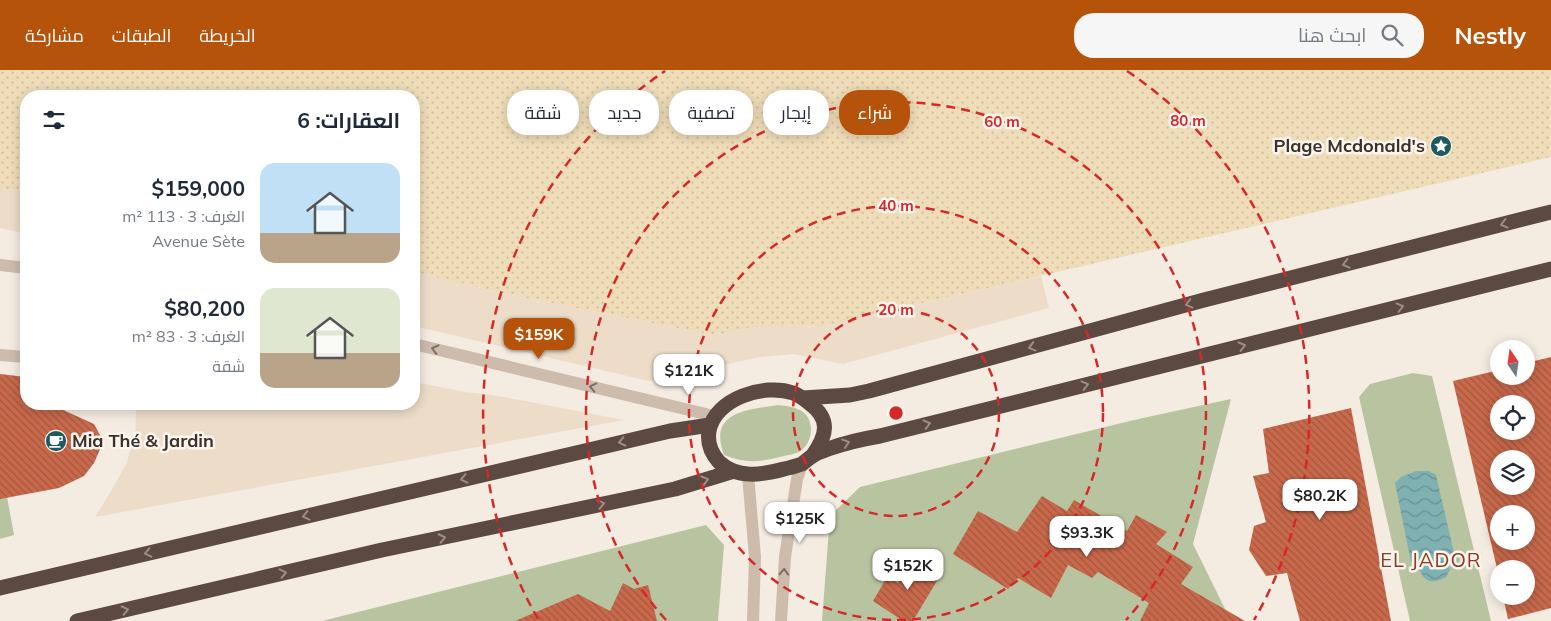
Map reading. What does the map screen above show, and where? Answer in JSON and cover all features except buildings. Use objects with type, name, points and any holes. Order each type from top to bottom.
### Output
[{"type":"highway","points":[[803,398],[850,396],[1204,300],[1551,212]]},
{"type":"highway","points":[[77,621],[373,553],[675,489],[741,473],[768,473],[855,440],[880,436],[1551,269]]},
{"type":"highway","points":[[0,588],[670,431],[712,420],[730,401],[765,390],[781,390],[794,393],[814,407],[823,418],[824,437],[807,459]]},
{"type":"highway","points":[[712,420],[708,444],[712,453],[726,468],[741,473]]},
{"type":"street","points":[[0,265],[20,267]]},
{"type":"street","points":[[420,345],[658,402],[712,420]]},
{"type":"street","points":[[0,355],[20,357]]},
{"type":"street","points":[[781,621],[784,557],[797,479],[807,459]]},
{"type":"street","points":[[741,473],[755,557],[753,621]]},
{"type":"sand","points":[[0,70],[1551,70],[1551,157],[821,327],[767,327],[713,335],[511,295],[420,273],[420,90],[20,90],[20,191],[0,189]]},
{"type":"green space","points":[[1413,373],[1432,376],[1491,621],[1410,621],[1359,397],[1370,384]]},
{"type":"green space","points":[[1231,399],[1193,544],[1231,621],[822,621],[830,516],[860,487],[1134,420]]},
{"type":"green space","points":[[778,405],[791,407],[803,412],[810,421],[811,433],[803,449],[796,453],[761,461],[740,460],[724,455],[720,441],[721,430],[726,422],[733,416],[743,412]]},
{"type":"green space","points":[[0,474],[3,475],[14,535],[0,539]]},
{"type":"green space","points":[[706,525],[724,545],[718,621],[322,621]]},
{"type":"shaded area","points":[[0,189],[20,191],[20,233],[0,228]]},
{"type":"shaded area","points":[[420,273],[511,295],[713,335],[744,328],[773,325],[821,327],[1041,276],[1049,308],[843,364],[794,354],[759,357],[732,363],[678,380],[649,381],[420,327]]},
{"type":"shaded area","points":[[420,383],[624,420],[95,517],[126,464],[135,437],[136,410],[420,410]]},
{"type":"water","points":[[1416,471],[1429,471],[1436,475],[1454,553],[1447,554],[1450,570],[1446,577],[1440,580],[1426,580],[1416,562],[1411,562],[1395,483],[1401,477]]},
{"type":"place","name":"Plage Mcdonald's","points":[[1441,146]]},
{"type":"place","name":"Mia Thé & Jardin","points":[[56,441]]},
{"type":"district","name":"EL JADOR","points":[[1431,560]]}]
